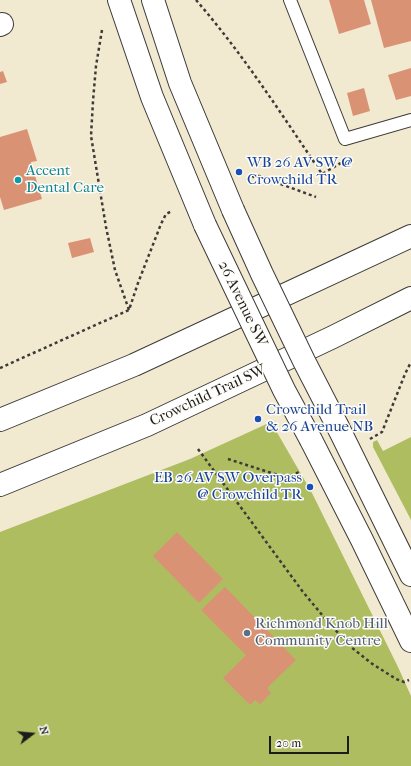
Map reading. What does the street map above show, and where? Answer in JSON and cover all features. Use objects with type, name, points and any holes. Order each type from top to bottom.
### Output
[{"type":"main road","name":"26 Avenue SW","points":[[119,0],[152,97],[205,225],[284,390],[362,540],[411,641]]},
{"type":"main road","name":"26 Avenue SW","points":[[154,0],[180,83],[233,210],[304,362],[338,427],[411,575]]},
{"type":"main road","points":[[0,420],[134,365],[411,236]]},
{"type":"main road","name":"Crowchild Trail SW","points":[[0,485],[147,425],[333,337],[411,298]]},
{"type":"lane","points":[[290,0],[345,139],[411,120]]},
{"type":"path","points":[[196,0],[217,24],[257,77],[322,174]]},
{"type":"path","points":[[104,23],[99,42],[96,66],[91,136],[106,227],[115,270],[129,310]]},
{"type":"path","points":[[255,176],[259,176],[316,196]]},
{"type":"path","points":[[0,368],[129,310],[161,224],[166,214],[172,211]]},
{"type":"path","points":[[378,434],[382,432],[411,362]]},
{"type":"path","points":[[198,449],[303,592],[332,627],[351,647],[371,663],[396,679],[404,682],[409,680]]},
{"type":"path","points":[[228,459],[287,478],[294,475]]},
{"type":"green space","points":[[271,422],[312,493],[411,696],[411,766],[0,766],[0,532],[190,459]]},
{"type":"green space","points":[[411,437],[411,520],[373,447],[373,442],[377,440],[383,451]]},
{"type":"building","points":[[329,0],[364,0],[371,24],[339,34]]},
{"type":"building","points":[[371,0],[411,0],[411,41],[384,48]]},
{"type":"building","points":[[411,68],[411,96],[396,100],[388,75]]},
{"type":"building","points":[[3,71],[7,82],[0,84],[0,72]]},
{"type":"building","points":[[364,88],[370,111],[353,116],[347,93]]},
{"type":"building","name":"Accent Dental Care","points":[[27,129],[37,161],[31,162],[42,199],[4,210],[0,197],[0,137]]},
{"type":"building","points":[[90,238],[94,252],[72,258],[68,243]]},
{"type":"building","points":[[177,532],[223,579],[199,603],[153,556]]},
{"type":"building","name":"Richmond Knob Hill Community Centre","points":[[225,587],[296,660],[267,688],[271,693],[260,704],[255,700],[250,705],[223,678],[246,655],[201,610]]},
{"type":"place","name":"WB 26 AV SW @ Crowchild TR","points":[[239,172]]},
{"type":"place","name":"Accent Dental Care","points":[[18,180]]},
{"type":"place","name":"Crowchild Trail & 26 Avenue NB","points":[[258,419]]},
{"type":"place","name":"EB 26 AV SW Overpass @ Crowchild TR","points":[[310,487]]},
{"type":"place","name":"Richmond Knob Hill Community Centre","points":[[247,633]]}]
